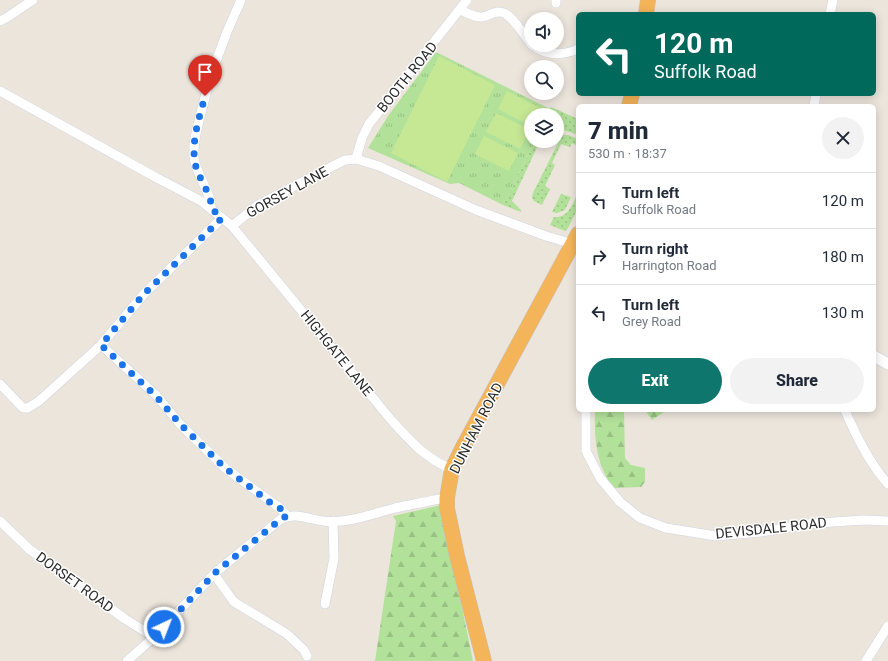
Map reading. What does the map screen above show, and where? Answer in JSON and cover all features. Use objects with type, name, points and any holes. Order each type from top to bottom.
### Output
[{"type":"highway","points":[[646,12],[648,0]]},
{"type":"highway","name":"DUNHAM ROAD","points":[[484,661],[457,556],[447,508],[447,498],[452,469],[575,239]]},
{"type":"street","points":[[0,21],[33,0]]},
{"type":"street","points":[[211,208],[211,202],[196,169],[194,144],[202,108],[212,74],[235,13],[242,0]]},
{"type":"street","name":"BOOTH ROAD","points":[[356,159],[362,138],[369,124],[467,0]]},
{"type":"street","points":[[830,12],[833,0]]},
{"type":"street","points":[[460,10],[474,16],[481,17],[497,12],[503,12],[509,16],[524,34]]},
{"type":"street","points":[[545,52],[561,54],[576,50]]},
{"type":"street","name":"GORSEY LANE","points":[[0,91],[201,201],[232,226],[258,205],[345,160],[356,159]]},
{"type":"street","points":[[356,159],[379,166],[476,210],[551,238],[575,239]]},
{"type":"street","points":[[0,384],[21,407],[26,409],[39,401],[101,345],[144,294],[222,218]]},
{"type":"street","name":"HIGHGATE LANE","points":[[232,226],[392,421],[421,451],[432,460],[452,469]]},
{"type":"street","points":[[101,345],[156,396],[180,424],[225,468],[281,509],[287,516]]},
{"type":"street","points":[[876,357],[888,364]]},
{"type":"street","name":"DEVISDALE ROAD","points":[[586,412],[586,451],[600,478],[620,502],[640,518],[666,528],[716,536],[761,532],[806,524],[863,520],[888,521]]},
{"type":"street","points":[[846,412],[873,466],[888,484]]},
{"type":"street","points":[[127,661],[154,637],[214,574],[281,519],[292,515],[333,522],[354,519],[447,498]]},
{"type":"street","name":"DORSET ROAD","points":[[0,521],[29,549],[125,619],[154,637]]},
{"type":"street","points":[[325,604],[334,558],[333,522]]},
{"type":"street","points":[[214,574],[234,602],[287,634],[306,653],[312,644]]},
{"type":"street","points":[[866,661],[888,626]]},
{"type":"green space","points":[[436,52],[524,96],[524,100],[532,100],[548,108],[524,108],[524,148],[532,148],[503,205],[459,183],[450,184],[368,148],[388,116]]},
{"type":"green space","points":[[439,56],[495,85],[447,182],[391,153]]},
{"type":"green space","points":[[507,91],[541,108],[524,108],[524,122],[498,109]]},
{"type":"green space","points":[[496,113],[524,127],[524,141],[520,149],[486,132]]},
{"type":"green space","points":[[564,113],[576,118],[576,134],[564,130]]},
{"type":"green space","points":[[564,135],[576,138],[576,145],[572,143],[570,147],[564,145]]},
{"type":"green space","points":[[484,136],[518,153],[509,171],[475,154]]},
{"type":"green space","points":[[532,148],[537,148],[512,201],[521,210],[521,212],[503,205]]},
{"type":"green space","points":[[556,148],[559,148],[552,163],[555,165],[545,186],[550,189],[542,205],[534,201],[532,198],[533,193]]},
{"type":"green space","points":[[561,194],[571,197],[565,210],[557,213],[552,212]]},
{"type":"green space","points":[[576,196],[576,212],[565,231],[550,225],[554,217],[563,215],[572,205]]},
{"type":"green space","points":[[595,412],[624,412],[625,458],[631,465],[645,468],[645,482],[641,487],[614,488],[603,471],[597,451]]},
{"type":"green space","points":[[646,412],[664,412],[652,420]]},
{"type":"green space","points":[[441,505],[473,661],[375,661],[396,521],[393,516]]},
{"type":"route","points":[[164,627],[216,572],[281,519],[287,516],[281,509],[225,468],[180,424],[156,396],[101,345],[144,294],[222,218],[211,208],[212,204],[196,169],[194,159],[194,144],[205,96]]}]
